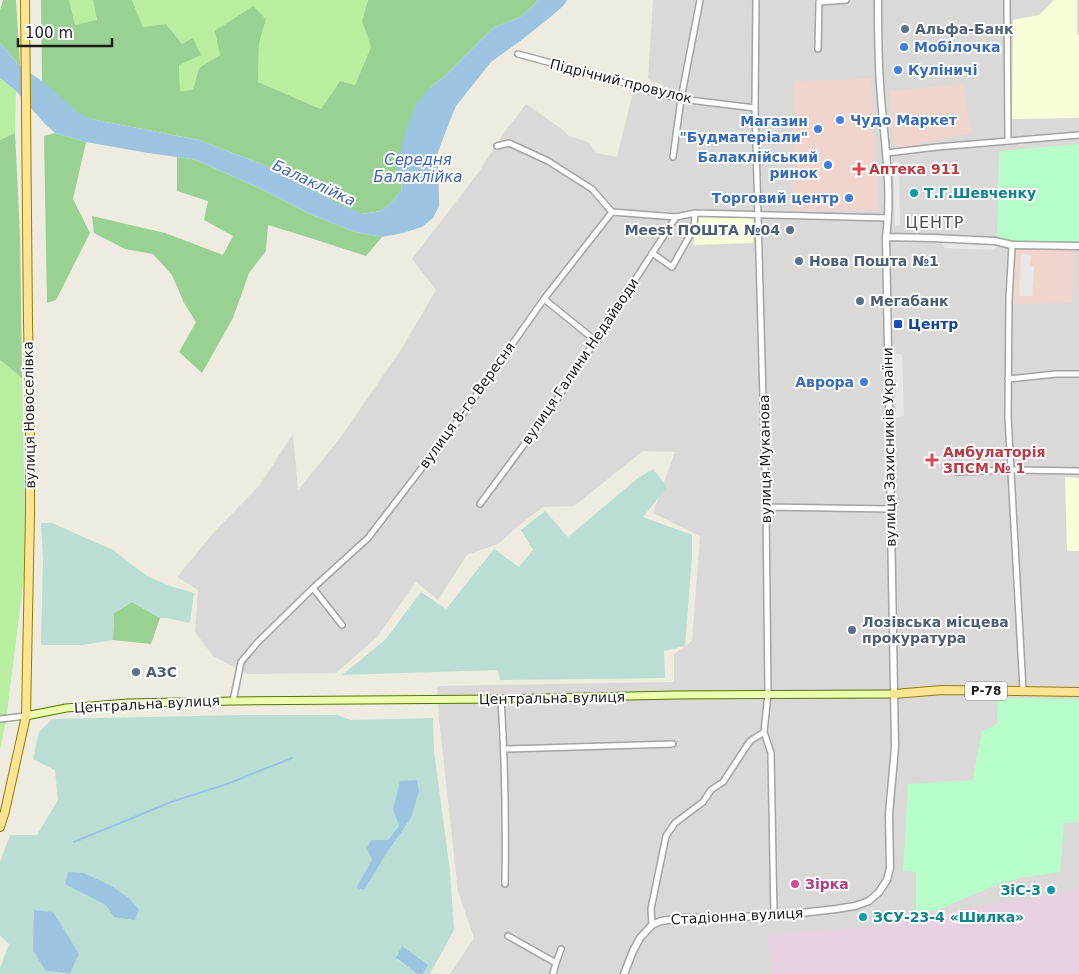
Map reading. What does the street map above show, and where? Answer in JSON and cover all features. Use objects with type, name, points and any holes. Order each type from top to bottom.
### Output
[{"type":"main road","name":"вулиця Новоселівка","points":[[0,827],[26,716],[30,426],[25,0]]},
{"type":"main road","name":"Центральна вулиця","points":[[26,716],[66,708],[119,704],[233,701],[894,694],[942,690],[1079,692]]},
{"type":"street","points":[[672,157],[700,0]]},
{"type":"street","name":"вулиця Муканова","points":[[756,0],[758,215],[766,507],[768,694],[764,732],[771,752],[774,916]]},
{"type":"street","points":[[818,49],[819,2],[846,0]]},
{"type":"street","name":"вулиця Захисників України","points":[[878,0],[880,85],[887,153],[887,344],[895,747],[889,814],[890,868],[887,880],[879,892]]},
{"type":"street","points":[[1007,0],[1008,141]]},
{"type":"street","name":"Підрічний провулок","points":[[518,54],[681,99],[756,108]]},
{"type":"street","points":[[887,153],[937,147],[1079,136]]},
{"type":"street","points":[[496,146],[510,143],[548,161],[592,189],[612,212],[676,217],[696,213],[888,218]]},
{"type":"street","name":"вулиця 8-го Вересня","points":[[233,701],[241,662],[257,643],[313,588],[368,538],[458,421],[544,299],[612,212]]},
{"type":"street","points":[[652,253],[672,267],[694,228],[696,213]]},
{"type":"street","name":"вулиця Галини Недайводи","points":[[480,504],[554,404],[676,217]]},
{"type":"street","points":[[886,238],[942,238],[995,241],[1012,244],[1079,246]]},
{"type":"street","points":[[1012,244],[1009,300],[1008,417],[1023,690]]},
{"type":"street","points":[[544,299],[596,341]]},
{"type":"street","points":[[1008,378],[1079,374]]},
{"type":"street","points":[[958,472],[1012,470],[1079,471]]},
{"type":"street","points":[[766,507],[890,509]]},
{"type":"street","points":[[313,588],[342,625]]},
{"type":"street","points":[[501,699],[504,748],[505,884]]},
{"type":"street","points":[[0,720],[26,716]]},
{"type":"street","points":[[624,974],[640,938],[652,925],[651,909],[666,836],[675,823],[703,802],[711,790],[723,782],[750,741],[764,732]]},
{"type":"street","points":[[504,748],[672,744]]},
{"type":"street","name":"Стадіонна вулиця","points":[[652,925],[662,921],[683,918],[774,916],[854,906],[869,901],[879,892]]},
{"type":"street","points":[[508,936],[556,963]]},
{"type":"street","points":[[553,974],[561,949]]},
{"type":"shaded area","points":[[653,0],[1079,0],[1079,974],[450,974],[474,938],[458,892],[437,686],[674,682],[674,654],[692,641],[700,536],[653,513],[675,452],[643,451],[574,506],[543,507],[498,544],[467,555],[438,600],[416,582],[377,637],[336,673],[247,674],[213,656],[195,632],[198,590],[177,577],[215,531],[259,486],[293,434],[298,490],[341,437],[402,348],[436,290],[412,259],[478,173],[505,131],[526,104],[569,136],[588,142],[596,153],[617,157],[633,92],[662,92],[664,85],[648,79]]},
{"type":"shaded area","points":[[1054,0],[1077,0],[1079,118],[1012,119],[1013,20],[1039,15]]},
{"type":"shaded area","points":[[871,79],[879,210],[792,210],[795,81]]},
{"type":"shaded area","points":[[963,84],[971,133],[900,148],[893,143],[890,91]]},
{"type":"shaded area","points":[[893,162],[899,162],[900,225],[895,226]]},
{"type":"shaded area","points":[[698,217],[753,218],[753,243],[693,245]]},
{"type":"shaded area","points":[[941,242],[998,244],[995,250],[944,248]]},
{"type":"shaded area","points":[[1018,248],[1074,249],[1072,303],[1013,304],[1015,251]]},
{"type":"shaded area","points":[[1021,254],[1031,255],[1030,266],[1034,267],[1032,296],[1019,296]]},
{"type":"shaded area","points":[[895,354],[902,354],[904,416],[896,418]]},
{"type":"shaded area","points":[[653,469],[667,487],[643,517],[692,535],[685,646],[664,651],[665,678],[500,680],[498,670],[342,675],[385,640],[421,592],[446,609],[494,549],[519,567],[533,550],[521,530],[545,511],[568,537],[638,478]]},
{"type":"shaded area","points":[[1065,477],[1079,478],[1079,551],[1067,551]]},
{"type":"shaded area","points":[[41,523],[52,523],[113,550],[147,576],[170,586],[194,593],[190,623],[160,618],[132,602],[114,613],[113,640],[83,645],[41,645],[43,559]]},
{"type":"shaded area","points":[[244,715],[337,715],[351,720],[433,718],[434,751],[450,871],[454,930],[430,974],[423,974],[428,965],[396,959],[417,974],[70,974],[79,954],[46,971],[64,974],[0,974],[0,968],[9,944],[0,936],[0,862],[10,835],[37,835],[58,800],[55,770],[33,759],[39,732],[52,719]],"holes":[[[393,810],[411,818],[364,890],[356,888],[373,859],[399,826]]]},
{"type":"shaded area","points":[[1069,890],[1079,890],[1079,974],[769,974],[768,935],[882,925]]},
{"type":"green space","points":[[3,0],[16,0],[20,66],[0,43],[0,10]]},
{"type":"green space","points":[[41,0],[69,0],[75,25],[97,20],[93,0],[132,0],[143,27],[166,24],[182,44],[193,38],[201,55],[179,65],[180,91],[193,90],[199,68],[220,55],[215,31],[253,6],[266,19],[259,43],[258,82],[321,109],[340,81],[355,85],[371,47],[362,21],[368,0],[538,0],[520,17],[493,28],[445,76],[431,87],[400,181],[401,191],[381,211],[361,214],[269,167],[199,140],[98,120],[78,113],[42,82]]},
{"type":"green space","points":[[69,0],[93,0],[97,21],[75,25]]},
{"type":"green space","points":[[132,0],[368,0],[362,21],[371,47],[355,85],[340,81],[321,109],[258,82],[259,43],[266,19],[220,55],[199,68],[193,90],[180,91],[179,65],[193,38],[182,44],[166,24],[143,27]]},
{"type":"green space","points":[[0,78],[16,91],[15,133],[0,140]]},
{"type":"green space","points":[[15,133],[20,236],[22,378],[0,360],[0,140]]},
{"type":"green space","points":[[55,133],[86,142],[73,199],[90,233],[56,300],[47,303],[44,136]]},
{"type":"green space","points":[[1079,144],[1079,245],[997,243],[999,151]]},
{"type":"green space","points":[[177,157],[203,163],[259,188],[312,215],[355,232],[382,237],[366,256],[268,225],[266,251],[249,273],[233,318],[202,373],[179,352],[196,322],[184,303],[172,275],[153,254],[125,249],[94,233],[92,216],[165,233],[223,255],[233,236],[204,220],[208,201],[177,191]]},
{"type":"green space","points":[[0,360],[22,378],[26,560],[6,721],[0,749]]},
{"type":"green space","points":[[132,602],[160,618],[151,644],[113,640],[114,613]]},
{"type":"green space","points":[[998,698],[1079,699],[1079,822],[1064,823],[1060,872],[1020,878],[989,888],[937,910],[916,913],[916,872],[903,871],[908,784],[973,780],[982,730],[993,727],[997,723]]},
{"type":"water","name":"Середня Балаклійка","points":[[538,0],[567,0],[554,14],[491,62],[456,106],[438,152],[439,206],[433,218],[422,227],[382,237],[355,232],[312,215],[259,188],[192,159],[86,142],[55,133],[16,91],[0,78],[0,43],[20,66],[49,86],[77,112],[92,119],[199,140],[269,167],[362,214],[381,211],[401,191],[402,186],[396,167],[406,129],[417,103],[431,87],[445,76],[493,28],[520,17]]},
{"type":"water","points":[[417,780],[419,791],[411,818],[364,890],[356,888],[372,860],[367,848],[371,840],[388,840],[399,826],[393,810],[400,781]]},
{"type":"water","points":[[68,872],[83,873],[110,885],[129,898],[139,910],[135,920],[114,917],[106,905],[65,884]]},
{"type":"water","points":[[34,910],[53,912],[79,954],[70,974],[46,971],[33,951]]},
{"type":"water","points":[[402,946],[428,965],[423,974],[417,974],[396,958]]},
{"type":"waterway","points":[[74,842],[171,802],[227,784],[292,758]]},
{"type":"place","name":"Альфа-Банк","points":[[905,29]]},
{"type":"place","name":"Мобілочка","points":[[904,47]]},
{"type":"place","name":"Куліничі","points":[[898,70]]},
{"type":"place","name":"Чудо Маркет","points":[[840,120]]},
{"type":"place","name":"Магазин \"Будматеріали\"","points":[[818,129]]},
{"type":"place","name":"Балаклійський ринок","points":[[828,165]]},
{"type":"place","name":"Аптека 911","points":[[859,169]]},
{"type":"place","name":"Т.Г.Шевченку","points":[[914,193]]},
{"type":"place","name":"Торговий центр","points":[[849,198]]},
{"type":"place","name":"Meest ПОШТА №04","points":[[790,230]]},
{"type":"place","name":"Нова Пошта №1","points":[[799,261]]},
{"type":"place","name":"Мегабанк","points":[[860,301]]},
{"type":"place","name":"Центр","points":[[898,324]]},
{"type":"place","name":"Аврора","points":[[864,382]]},
{"type":"place","name":"Амбулаторія ЗПСМ № 1","points":[[932,460]]},
{"type":"place","name":"Лозівська місцева прокуратура","points":[[852,630]]},
{"type":"place","name":"АЗС","points":[[136,672]]},
{"type":"place","name":"Зірка","points":[[795,884]]},
{"type":"place","name":"ЗіС-3","points":[[1051,890]]},
{"type":"place","name":"ЗСУ-23-4 «Шилка»","points":[[863,917]]},
{"type":"district","name":"ЦЕНТР","points":[[935,222]]},
{"type":"water label","name":"Балаклійка","points":[[314,183]]}]
